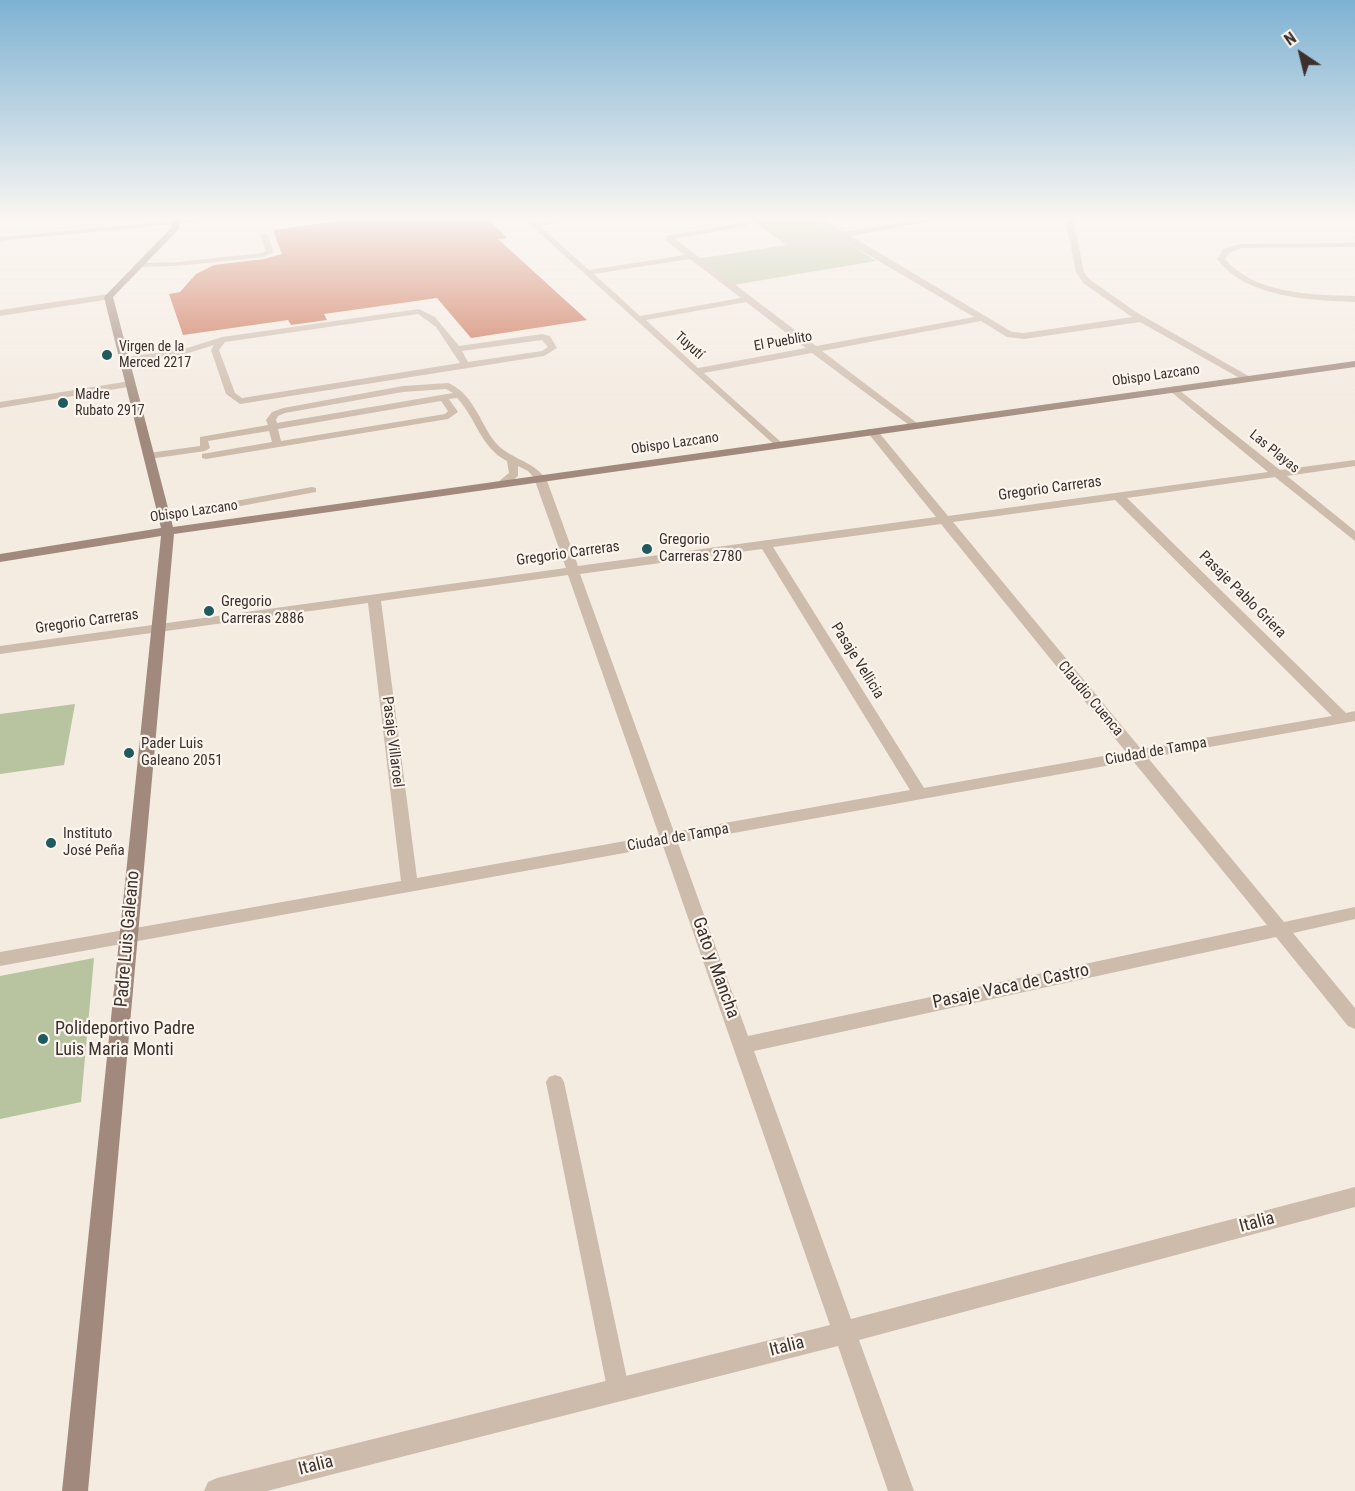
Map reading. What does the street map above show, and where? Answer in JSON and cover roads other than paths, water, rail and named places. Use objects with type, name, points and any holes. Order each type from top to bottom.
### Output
[{"type":"main road","points":[[116,289],[108,297],[168,531]]},
{"type":"main road","name":"Obispo Lazcano","points":[[0,558],[168,531],[1355,364]]},
{"type":"main road","name":"Padre Luis Galeano","points":[[75,1491],[168,531]]},
{"type":"street","name":"Tuyutí","points":[[604,289],[778,445]]},
{"type":"street","points":[[735,289],[912,425]]},
{"type":"street","points":[[930,289],[1003,333],[1024,336],[1140,319]]},
{"type":"street","points":[[1098,289],[1140,319],[1247,378]]},
{"type":"street","points":[[1277,289],[1316,297],[1355,299]]},
{"type":"street","points":[[0,313],[108,297]]},
{"type":"street","points":[[638,319],[748,299]]},
{"type":"street","name":"El Pueblito","points":[[697,371],[980,319]]},
{"type":"street","points":[[0,405],[130,384]]},
{"type":"street","name":"Las Playas","points":[[1174,389],[1355,537]]},
{"type":"street","name":"Claudio Cuenca","points":[[872,431],[942,520],[1355,1021]]},
{"type":"street","name":"Gregorio Carreras","points":[[0,650],[1355,463]]},
{"type":"street","name":"Gato y Mancha","points":[[540,478],[901,1491]]},
{"type":"street","name":"Pasaje Pablo Griera","points":[[1118,496],[1349,717]]},
{"type":"street","name":"Pasaje Vellicia","points":[[766,545],[921,795]]},
{"type":"street","name":"Pasaje Villaroel","points":[[374,599],[410,886]]},
{"type":"street","name":"Ciudad de Tampa","points":[[0,959],[1349,717]]},
{"type":"street","name":"Pasaje Vaca de Castro","points":[[743,1045],[1355,913]]},
{"type":"street","name":"Italia","points":[[217,1491],[843,1333],[1355,1197]]},
{"type":"lane","points":[[124,363],[182,352],[222,340],[419,311],[427,314],[457,349],[465,365]]},
{"type":"lane","points":[[222,340],[215,350],[231,394],[240,401],[544,353],[554,348],[547,338],[542,337],[457,349]]},
{"type":"lane","points":[[124,363],[196,357],[218,359]]},
{"type":"lane","points":[[355,382],[361,395]]},
{"type":"lane","points":[[278,442],[271,420],[279,412],[361,395],[440,384],[448,386],[459,395],[496,449],[512,460],[532,469],[540,478]]},
{"type":"lane","points":[[149,456],[205,448],[203,439],[459,395]]},
{"type":"lane","points":[[206,456],[278,442],[448,416],[453,412],[444,398]]},
{"type":"lane","points":[[502,484],[514,474],[512,460]]},
{"type":"lane","points":[[219,507],[312,490]]},
{"type":"lane","points":[[555,1082],[618,1388]]},
{"type":"place","name":"Virgen de la Merced 2217","points":[[107,355]]},
{"type":"place","name":"Madre Rubato 2917","points":[[63,403]]},
{"type":"place","name":"Gregorio Carreras 2780","points":[[647,549]]},
{"type":"place","name":"Gregorio Carreras 2886","points":[[209,611]]},
{"type":"place","name":"Pader Luis Galeano 2051","points":[[129,753]]},
{"type":"place","name":"Instituto José Peña","points":[[51,843]]},
{"type":"place","name":"Polideportivo Padre Luis Maria Monti","points":[[43,1039]]}]
